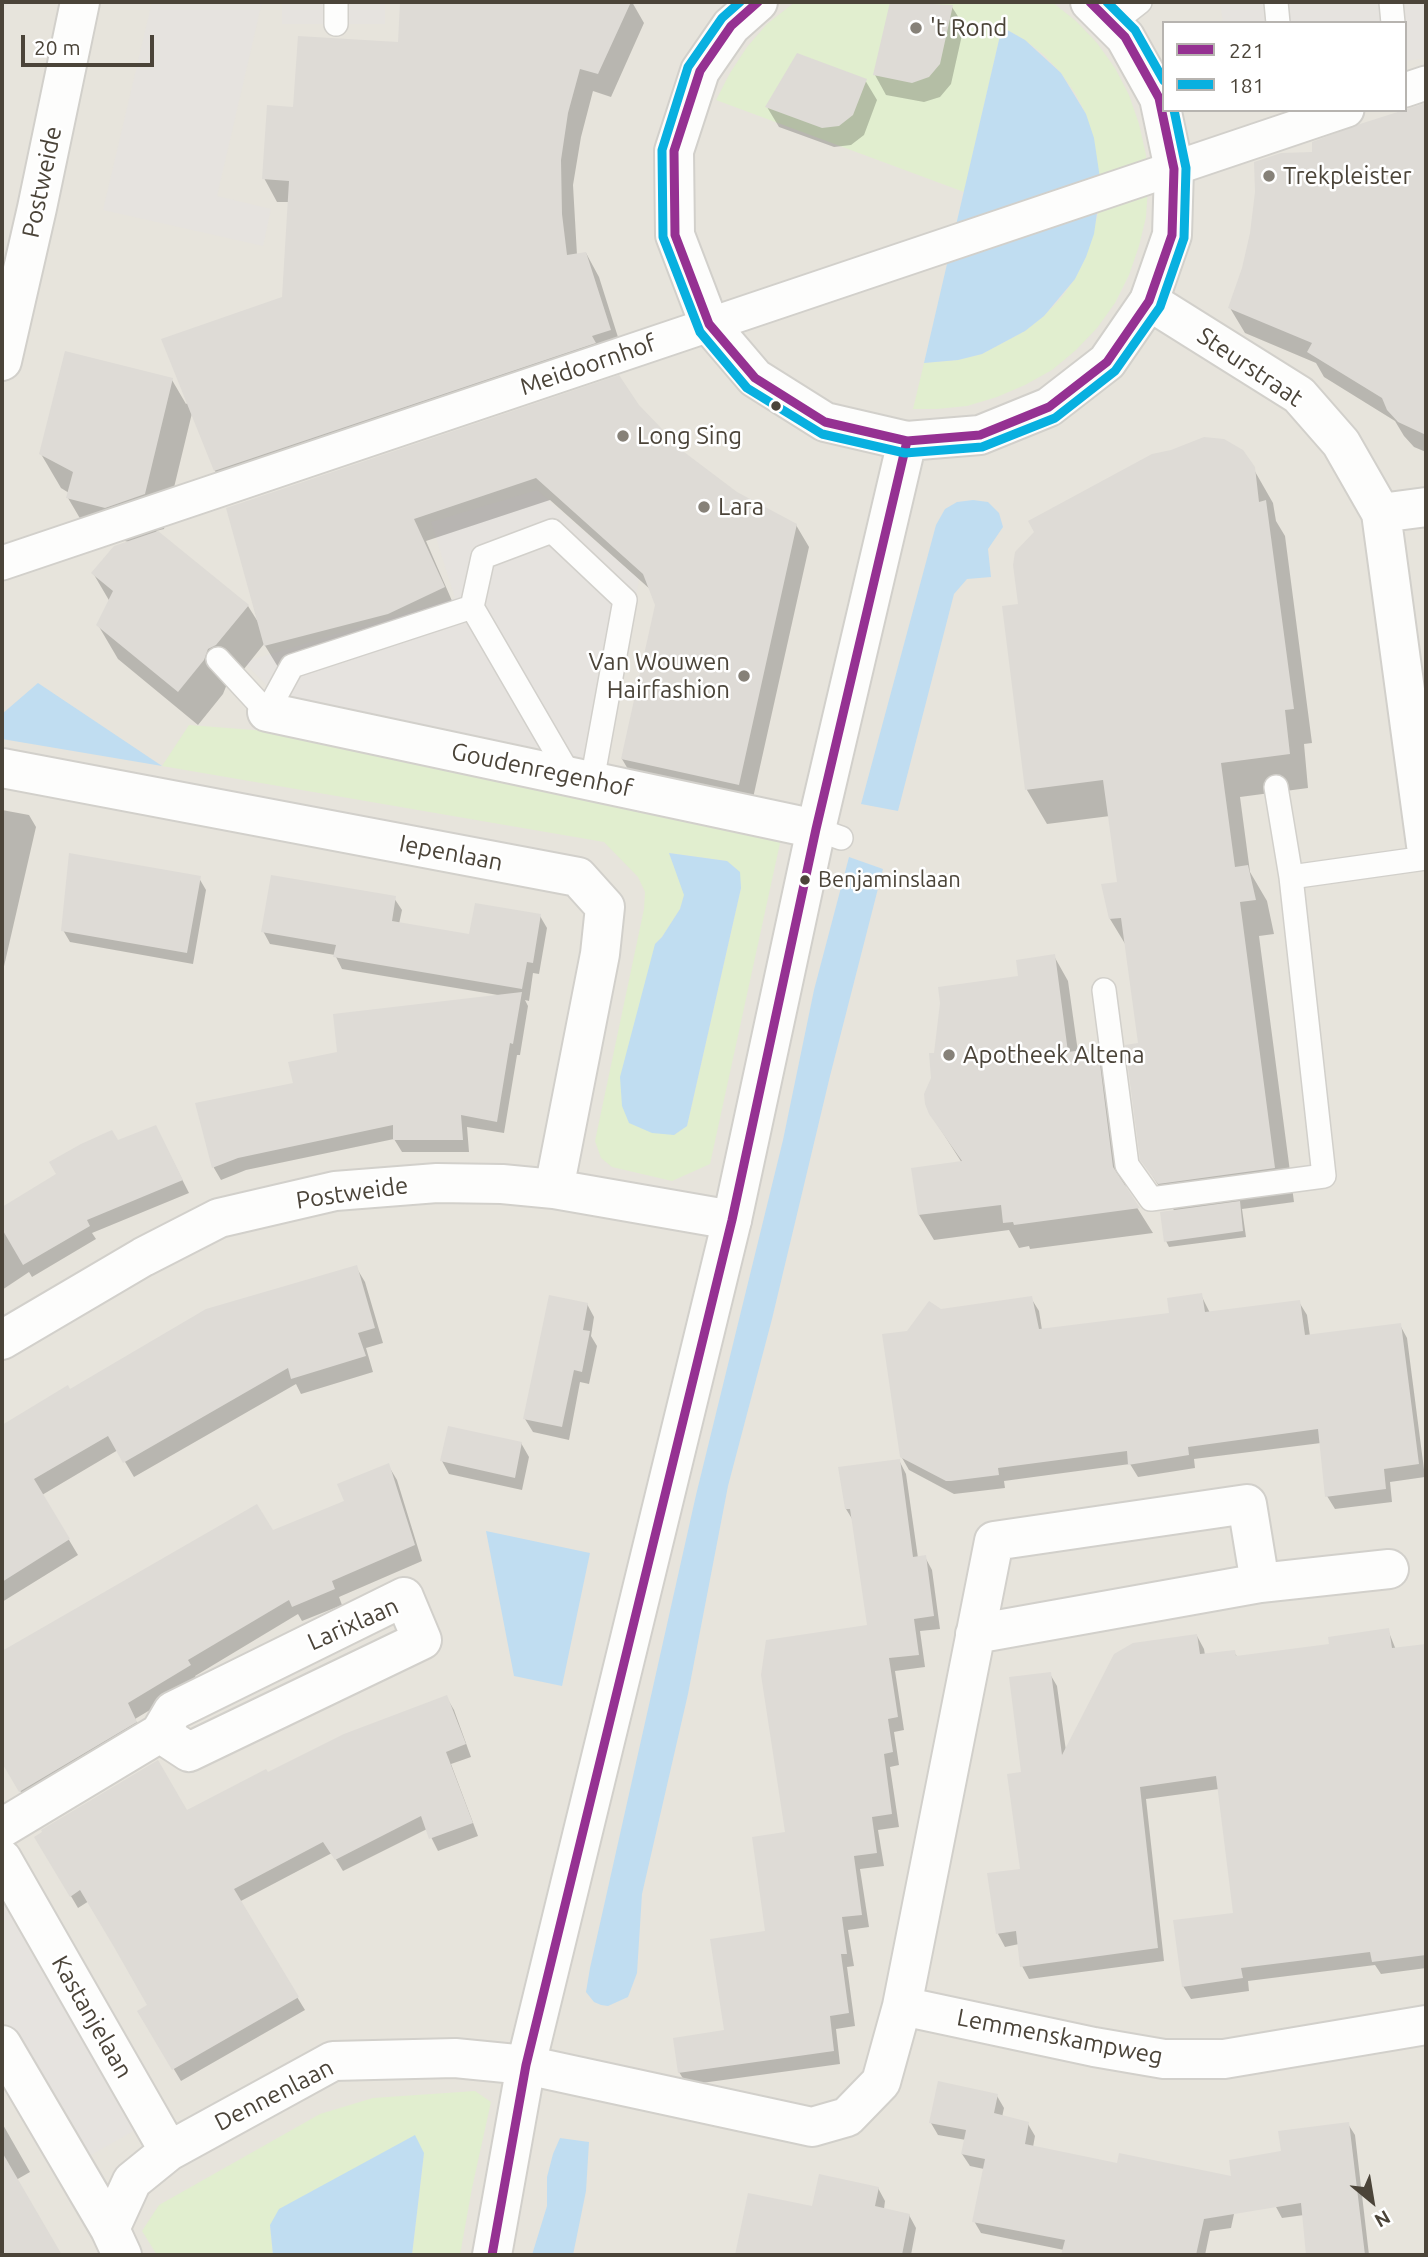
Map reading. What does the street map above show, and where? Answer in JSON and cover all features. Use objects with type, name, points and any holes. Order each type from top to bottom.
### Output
[{"type":"street","name":"Postweide","points":[[2,361],[80,2]]},
{"type":"street","points":[[758,2],[731,26],[700,71],[674,151],[675,235],[709,324],[755,378],[825,422],[907,441],[980,435],[1049,407],[1107,362],[1149,301],[1171,235],[1174,169],[1159,98],[1125,37],[1114,9]]},
{"type":"street","points":[[1407,89],[1426,83]]},
{"type":"street","name":"Meidoornhof","points":[[2,563],[1174,169],[1292,120],[1336,112]]},
{"type":"street","name":"Steurstraat","points":[[1149,301],[1299,396],[1341,443],[1381,513]]},
{"type":"street","points":[[492,2255],[526,2065],[828,833],[907,441]]},
{"type":"street","points":[[1426,507],[1381,513],[1426,845]]},
{"type":"street","name":"Goudenregenhof","points":[[267,712],[828,833]]},
{"type":"street","name":"Iepenlaan","points":[[2,768],[578,877],[605,906],[600,954],[554,1189]]},
{"type":"street","name":"Postweide","points":[[2,1340],[143,1257],[219,1217],[335,1191],[437,1183],[502,1184],[554,1189],[733,1220]]},
{"type":"street","points":[[526,2065],[812,2127],[848,2117],[881,2082],[902,2006],[994,1541],[1247,1504],[1260,1583]]},
{"type":"street","points":[[975,1634],[1260,1583],[1390,1569]]},
{"type":"street","name":"Larixlaan","points":[[2,1828],[160,1733],[173,1710],[404,1597],[422,1640],[189,1752],[160,1733]]},
{"type":"street","name":"Kastanjelaan","points":[[6,1877],[169,2151]]},
{"type":"street","name":"Lemmenskampweg","points":[[902,2006],[1094,2047],[1164,2059],[1224,2059],[1426,2025]]},
{"type":"street","points":[[2,2045],[116,2242]]},
{"type":"street","name":"Dennenlaan","points":[[116,2242],[132,2181],[169,2151],[333,2061],[455,2058],[526,2065]]},
{"type":"lane","points":[[1276,2],[1279,21]]},
{"type":"lane","points":[[1391,2],[1393,21]]},
{"type":"lane","points":[[552,531],[625,600],[581,779],[472,607],[483,557],[552,531]]},
{"type":"lane","points":[[218,659],[267,712],[292,666],[472,607]]},
{"type":"lane","points":[[1104,990],[1127,1165],[1151,1199],[1324,1176],[1291,877],[1276,787]]},
{"type":"lane","points":[[1291,877],[1426,858]]},
{"type":"shaded area","points":[[2,2],[1426,2],[1426,2255],[2,2255]]},
{"type":"shaded area","points":[[152,2],[262,2],[217,196],[271,209],[263,246],[103,210]]},
{"type":"shaded area","points":[[282,2],[385,2],[385,24],[282,24]]},
{"type":"shaded area","points":[[1220,2],[1426,2],[1426,58],[1407,61],[1407,21],[1223,21]]},
{"type":"shaded area","points":[[537,490],[639,579],[605,771],[288,707],[244,662],[455,598],[431,522]]},
{"type":"shaded area","points":[[2,1895],[137,2129],[84,2159],[2,2018]]},
{"type":"green space","points":[[795,2],[1052,2],[1076,21],[1097,43],[1115,68],[1129,95],[1146,155],[1146,217],[1129,275],[1115,303],[1097,328],[1052,370],[997,397],[967,406],[913,409],[924,363],[958,360],[982,354],[1025,331],[1044,316],[1075,279],[1086,257],[1099,210],[1086,114],[1075,93],[1044,55],[1002,27],[964,192],[716,100],[747,47],[767,24]]},
{"type":"green space","points":[[189,725],[305,734],[782,834],[710,1164],[672,1181],[612,1167],[601,1158],[595,1141],[644,909],[645,892],[638,877],[604,842],[162,766]],"holes":[[[669,853],[727,861],[739,872],[741,888],[687,1126],[674,1135],[655,944],[680,909],[685,895]]]},
{"type":"green space","points":[[475,2091],[491,2102],[460,2255],[412,2255],[424,2153],[270,2225],[273,2255],[157,2255],[142,2231],[159,2205],[320,2114],[373,2098]]},
{"type":"water","points":[[1002,27],[1025,40],[1061,73],[1086,114],[1094,138],[1101,185],[1094,234],[1075,279],[1044,316],[1025,331],[982,354],[958,360],[924,363]]},
{"type":"water","points":[[957,502],[988,502],[999,513],[1003,527],[988,549],[991,577],[967,579],[954,594],[898,811],[861,804],[936,525],[945,509]]},
{"type":"water","points":[[38,683],[162,766],[2,739],[2,714]]},
{"type":"water","points":[[669,853],[727,861],[740,872],[741,888],[687,1126],[674,1135],[652,1133],[629,1123],[622,1106],[620,1077],[655,944],[680,909],[684,895]]},
{"type":"water","points":[[849,857],[883,869],[728,1486],[688,1694],[642,1894],[637,1973],[628,1997],[608,2006],[601,2005],[594,2002],[586,1992],[590,1968],[696,1495],[783,1140],[814,990]]},
{"type":"water","points":[[486,1531],[590,1553],[562,1686],[514,1676]]},
{"type":"water","points":[[415,2135],[424,2153],[412,2255],[273,2255],[270,2225],[279,2209]]},
{"type":"water","points":[[560,2138],[589,2142],[586,2191],[573,2255],[532,2255],[547,2206],[547,2177]]},
{"type":"building","points":[[400,2],[631,2],[598,74],[580,69],[568,113],[561,160],[562,214],[567,255],[586,252],[611,330],[592,336],[596,343],[214,471],[161,339],[282,297],[289,181],[262,179],[267,105],[293,107],[298,36],[398,42]]},
{"type":"building","name":"'t Rond","points":[[890,2],[953,5],[940,64],[929,77],[912,83],[873,75]]},
{"type":"building","points":[[797,53],[867,79],[853,115],[839,126],[822,128],[765,107]]},
{"type":"building","points":[[1426,103],[1426,435],[1398,422],[1387,410],[1382,398],[1307,352],[1312,343],[1228,308],[1242,268],[1250,233],[1255,192],[1254,162],[1281,153],[1312,152],[1312,142],[1398,112],[1407,112],[1407,109]]},
{"type":"building","points":[[65,351],[173,378],[145,494],[105,508],[66,498],[73,472],[39,454]]},
{"type":"building","points":[[619,375],[639,405],[684,452],[737,492],[797,524],[739,785],[621,759],[655,605],[643,574],[536,478],[414,519],[445,587],[388,614],[264,646],[226,508]]},
{"type":"building","points":[[1204,437],[1224,439],[1243,450],[1255,467],[1259,502],[1266,500],[1294,709],[1285,710],[1290,754],[1221,763],[1235,867],[1248,865],[1256,900],[1240,902],[1275,1168],[1158,1184],[1140,1160],[1125,1045],[1138,1043],[1121,918],[1109,919],[1101,884],[1117,882],[1103,780],[1025,790],[1002,606],[1018,604],[1013,565],[1015,552],[1034,532],[1028,521],[1152,454],[1171,450]]},
{"type":"building","points":[[158,531],[249,605],[216,645],[208,649],[204,660],[178,692],[96,625],[113,591],[91,573],[114,546]]},
{"type":"building","points":[[69,853],[201,876],[187,953],[61,931]]},
{"type":"building","points":[[271,875],[396,896],[392,921],[469,934],[475,903],[541,914],[533,963],[527,962],[522,989],[333,957],[336,945],[261,932]]},
{"type":"building","points":[[1055,954],[1068,1052],[1098,1048],[1113,1167],[1140,1208],[1014,1225],[1013,1222],[1003,1223],[1001,1205],[918,1215],[911,1168],[962,1161],[925,1104],[924,1094],[931,1078],[929,1053],[934,1053],[940,1003],[938,987],[1018,976],[1016,960]]},
{"type":"building","points":[[522,992],[513,1044],[510,1043],[497,1122],[461,1115],[463,1140],[393,1140],[393,1125],[238,1158],[212,1168],[195,1103],[293,1083],[288,1062],[337,1052],[333,1014]]},
{"type":"building","points":[[156,1125],[183,1180],[87,1220],[90,1226],[23,1265],[2,1229],[2,1207],[56,1174],[49,1162],[81,1144],[112,1130],[118,1140]]},
{"type":"building","points":[[1240,1201],[1243,1231],[1164,1242],[1160,1212]]},
{"type":"building","points":[[357,1265],[375,1328],[358,1333],[366,1356],[291,1379],[288,1368],[123,1463],[108,1436],[34,1479],[70,1539],[2,1582],[2,1425],[68,1385],[70,1389],[206,1309]]},
{"type":"building","points":[[1202,1293],[1205,1312],[1300,1300],[1305,1335],[1401,1323],[1419,1464],[1384,1469],[1386,1489],[1325,1497],[1318,1429],[1188,1447],[1189,1455],[1128,1465],[1127,1451],[998,1468],[999,1475],[951,1481],[946,1481],[900,1457],[882,1334],[907,1331],[929,1301],[941,1309],[1032,1296],[1039,1329],[1169,1313],[1167,1298]]},
{"type":"building","points":[[549,1295],[588,1303],[583,1330],[590,1331],[582,1372],[574,1370],[562,1427],[523,1419]]},
{"type":"building","points":[[448,1426],[522,1442],[515,1478],[440,1461]]},
{"type":"building","points":[[900,1459],[913,1557],[926,1555],[934,1616],[914,1619],[919,1655],[889,1658],[898,1717],[888,1719],[893,1752],[884,1754],[892,1814],[872,1817],[877,1853],[854,1856],[862,1915],[842,1917],[847,1954],[841,1954],[849,2013],[830,2016],[834,2051],[678,2073],[673,2038],[724,2030],[710,1939],[765,1931],[752,1837],[785,1832],[761,1675],[766,1640],[867,1625],[850,1509],[845,1509],[838,1467]]},
{"type":"building","points":[[389,1463],[415,1545],[332,1581],[335,1589],[292,1607],[289,1600],[188,1660],[191,1665],[128,1703],[137,1722],[19,1792],[2,1763],[2,1651],[257,1504],[273,1530],[344,1501],[337,1484]]},
{"type":"building","points":[[1389,1628],[1392,1648],[1426,1644],[1426,1955],[1372,1962],[1370,1952],[1241,1968],[1243,1978],[1182,1987],[1173,1920],[1233,1913],[1216,1776],[1140,1787],[1158,1948],[1020,1967],[1016,1931],[996,1934],[987,1873],[1020,1869],[1007,1774],[1021,1772],[1009,1677],[1051,1672],[1062,1755],[1114,1654],[1133,1643],[1197,1634],[1200,1654],[1235,1650],[1236,1656],[1329,1644],[1328,1637]]},
{"type":"building","points":[[447,1695],[466,1744],[446,1752],[473,1823],[429,1839],[421,1816],[335,1860],[323,1842],[234,1889],[299,1997],[172,2070],[137,2011],[147,2005],[114,1947],[80,1890],[70,1897],[34,1837],[42,1832],[41,1830],[158,1760],[187,1810],[266,1769],[268,1772],[344,1734]]},
{"type":"building","points":[[938,2081],[998,2094],[994,2113],[1029,2122],[1025,2144],[1117,2163],[1119,2153],[1231,2176],[1229,2160],[1281,2151],[1278,2131],[1349,2122],[1365,2255],[1306,2255],[1301,2203],[1204,2219],[1196,2255],[1061,2255],[1065,2240],[972,2222],[985,2159],[961,2154],[966,2130],[929,2123]]},
{"type":"building","points":[[2,2152],[62,2255],[2,2255]]},
{"type":"building","points":[[819,2174],[879,2187],[875,2206],[910,2214],[902,2255],[735,2255],[748,2193],[812,2206]]},
{"type":"transit line","name":"181","points":[[740,2],[722,18],[688,67],[662,150],[663,237],[700,332],[747,388],[822,434],[905,453],[982,447],[1055,418],[1115,371],[1160,307],[1184,238],[1186,168],[1174,112]]},
{"type":"transit line","name":"221","points":[[758,2],[731,26],[700,71],[674,151],[675,235],[709,324],[755,378],[825,422],[907,441],[980,435],[1049,407],[1107,362],[1149,301],[1172,235],[1174,169],[1159,98],[1125,37],[1090,2]]},
{"type":"transit line","name":"181","points":[[1107,2],[1135,30],[1162,77]]},
{"type":"transit line","name":"221","points":[[492,2255],[526,2065],[732,1220],[816,829],[907,441]]},
{"type":"place","name":"'t Rond","points":[[916,28]]},
{"type":"place","name":"Trekpleister","points":[[1269,176]]},
{"type":"place","name":"Long Sing","points":[[623,436]]},
{"type":"place","name":"Lara","points":[[704,507]]},
{"type":"place","name":"Van Wouwen Hairfashion","points":[[744,676]]},
{"type":"place","name":"Benjaminslaan","points":[[805,880]]},
{"type":"place","name":"Apotheek Altena","points":[[949,1055]]}]
